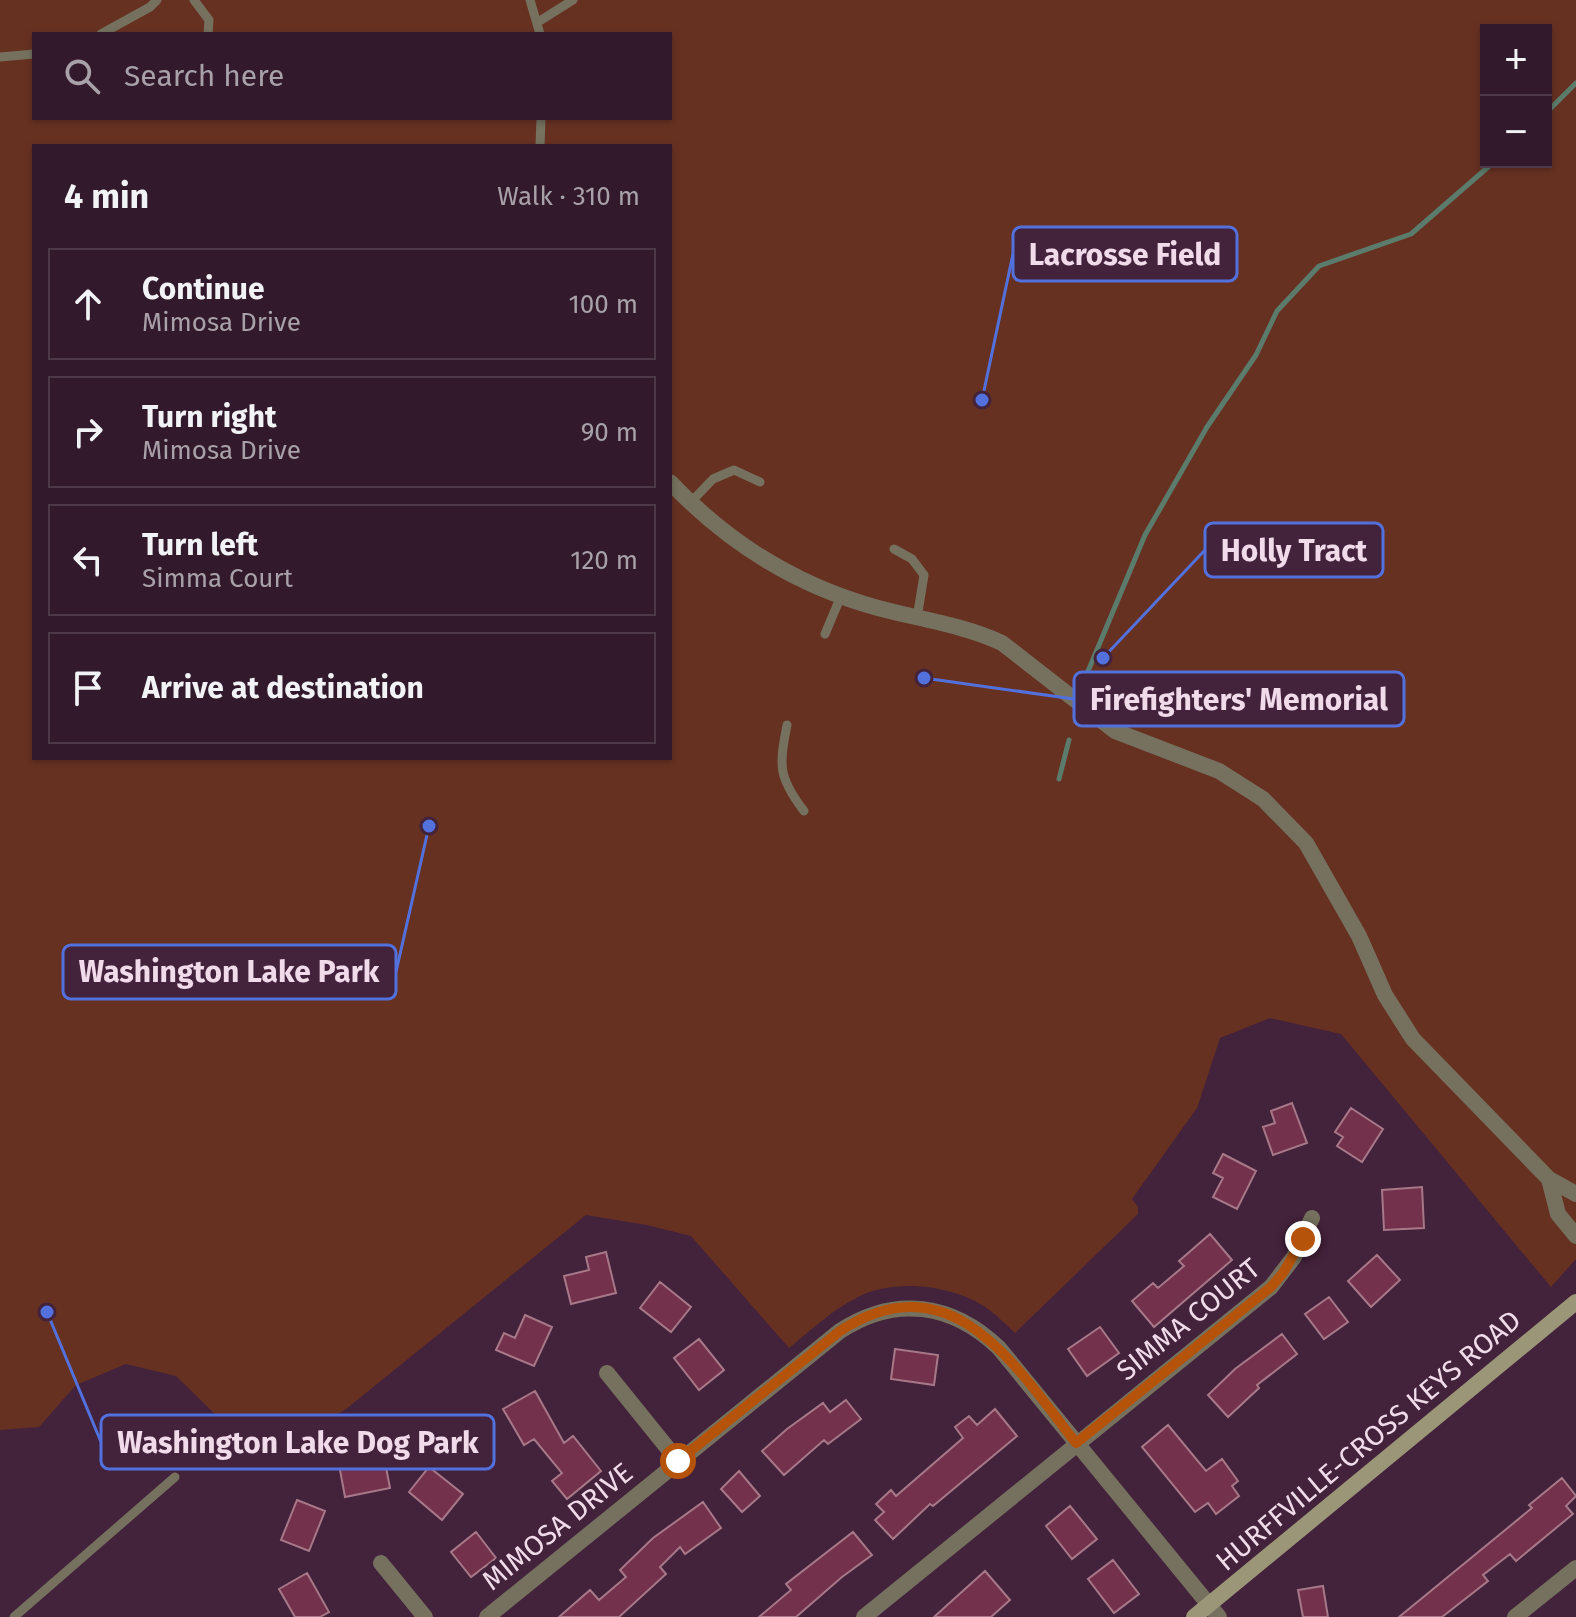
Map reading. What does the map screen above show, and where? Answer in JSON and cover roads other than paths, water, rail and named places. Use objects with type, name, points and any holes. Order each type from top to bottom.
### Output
[{"type":"main road","name":"HURFFVILLE-CROSS KEYS ROAD","points":[[1194,1617],[1214,1611],[1576,1302]]},
{"type":"street","points":[[672,484],[729,535],[779,569],[841,596],[981,634],[1002,643],[1115,731],[1219,771],[1263,799],[1306,843],[1359,936],[1385,995],[1413,1039],[1549,1179],[1576,1194]]},
{"type":"street","points":[[1549,1179],[1558,1214],[1576,1236]]},
{"type":"street","name":"SIMMA COURT","points":[[1076,1443],[1271,1287],[1294,1257],[1312,1218]]},
{"type":"street","name":"MIMOSA DRIVE","points":[[487,1617],[840,1331],[893,1309],[936,1311],[974,1326],[1011,1361],[1214,1611]]},
{"type":"street","points":[[607,1373],[678,1461]]},
{"type":"street","points":[[864,1617],[1076,1443]]},
{"type":"street","points":[[381,1563],[425,1617]]},
{"type":"street","points":[[1523,1615],[1576,1568]]},
{"type":"lane","points":[[105,32],[157,0]]},
{"type":"lane","points":[[194,0],[209,20],[208,32]]},
{"type":"lane","points":[[530,0],[540,32]]},
{"type":"lane","points":[[538,22],[573,0]]},
{"type":"lane","points":[[0,57],[32,54]]},
{"type":"lane","points":[[540,144],[541,120]]},
{"type":"lane","points":[[690,503],[713,479],[734,470],[760,482]]},
{"type":"lane","points":[[894,549],[912,559],[924,575],[917,618]]},
{"type":"lane","points":[[825,634],[841,596]]},
{"type":"lane","points":[[787,725],[781,758],[786,787],[804,811]]},
{"type":"lane","points":[[14,1617],[175,1477]]},
{"type":"waterway","points":[[1552,107],[1576,83]]},
{"type":"waterway","points":[[1086,676],[1145,535],[1207,427],[1256,355],[1277,311],[1319,266],[1411,234],[1487,168]]},
{"type":"waterway","points":[[1059,779],[1069,740]]},
{"type":"place","name":"Lacrosse Field","points":[[982,400]]},
{"type":"place","name":"Holly Tract","points":[[1103,658]]},
{"type":"place","name":"Firefighters' Memorial","points":[[924,678]]},
{"type":"place","name":"Washington Lake Park","points":[[429,826]]},
{"type":"place","name":"Washington Lake Dog Park","points":[[47,1312]]}]
